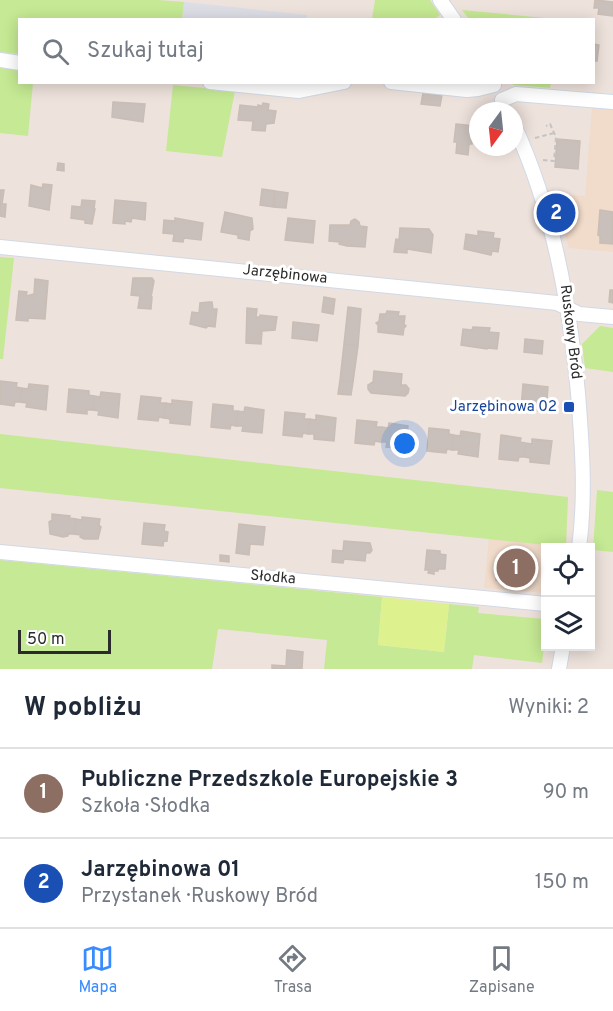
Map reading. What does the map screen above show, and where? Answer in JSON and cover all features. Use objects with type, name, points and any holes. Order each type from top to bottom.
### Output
[{"type":"street","points":[[441,0],[453,18]]},
{"type":"street","points":[[0,60],[18,63]]},
{"type":"street","points":[[230,84],[298,91],[334,84]]},
{"type":"street","points":[[410,84],[467,90],[493,84],[502,102]]},
{"type":"street","points":[[508,102],[516,94],[613,102]]},
{"type":"street","name":"Ruskowy Bród","points":[[523,145],[550,224],[568,309],[576,374],[582,460],[583,488],[579,543]]},
{"type":"street","name":"Jarzębinowa","points":[[0,247],[557,303],[579,314],[613,317]]},
{"type":"street","name":"Słodka","points":[[0,552],[541,604]]},
{"type":"street","points":[[559,669],[562,651]]},
{"type":"path","points":[[542,160],[554,161],[556,137],[550,124],[546,126]]},
{"type":"path","points":[[534,138],[554,133]]},
{"type":"shaded area","points":[[184,2],[307,15],[307,18],[182,18]]},
{"type":"shaded area","points":[[592,107],[613,110],[613,252],[569,248],[553,194],[585,196]]},
{"type":"shaded area","points":[[489,538],[541,544],[541,593],[484,588]]},
{"type":"green space","points":[[0,0],[184,2],[182,18],[18,18],[18,54],[0,52]]},
{"type":"green space","points":[[375,0],[430,0],[440,15],[436,18],[372,18]]},
{"type":"green space","points":[[462,10],[546,18],[468,18]]},
{"type":"green space","points":[[0,67],[18,69],[18,84],[33,84],[28,136],[0,133]]},
{"type":"green space","points":[[512,84],[551,84],[550,88]]},
{"type":"green space","points":[[173,85],[235,91],[222,157],[166,151]]},
{"type":"green space","points":[[0,257],[14,258],[3,359],[0,359]]},
{"type":"green space","points":[[600,326],[613,328],[613,372],[585,368],[582,344]]},
{"type":"green space","points":[[0,434],[568,497],[566,543],[541,544],[0,488]]},
{"type":"green space","points":[[597,490],[613,492],[613,552],[595,550]]},
{"type":"green space","points":[[0,560],[382,597],[378,645],[444,652],[449,604],[479,607],[478,613],[541,619],[541,651],[544,651],[542,663],[474,655],[472,669],[324,669],[327,640],[218,629],[212,669],[0,669]]},
{"type":"green space","points":[[382,597],[449,604],[444,652],[378,645]]},
{"type":"building","points":[[595,0],[613,2],[613,16],[598,14],[599,8],[594,8]]},
{"type":"building","points":[[595,44],[599,45],[597,61],[595,61]]},
{"type":"building","points":[[423,93],[442,95],[440,106],[421,104]]},
{"type":"building","points":[[113,102],[145,104],[143,122],[112,117]]},
{"type":"building","points":[[263,103],[269,104],[268,110],[276,111],[274,123],[266,124],[265,131],[252,130],[253,121],[238,120],[240,105],[258,107]]},
{"type":"building","points":[[456,124],[469,125],[468,155],[456,153],[457,142],[454,142]]},
{"type":"building","points":[[557,139],[580,141],[578,169],[555,167]]},
{"type":"building","points":[[58,163],[64,164],[64,171],[57,170]]},
{"type":"building","points":[[43,184],[52,185],[49,210],[29,206],[31,185],[42,188]]},
{"type":"building","points":[[262,189],[275,191],[273,207],[260,205]]},
{"type":"building","points":[[0,190],[4,190],[2,204],[6,204],[5,217],[0,216]]},
{"type":"building","points":[[275,191],[288,193],[286,208],[273,207]]},
{"type":"building","points":[[82,200],[95,201],[92,224],[85,223],[85,220],[71,218],[72,206],[81,207]]},
{"type":"building","points":[[115,200],[146,203],[145,220],[132,218],[131,222],[125,221],[125,224],[113,223]]},
{"type":"building","points":[[600,210],[613,212],[613,244],[600,243],[598,235]]},
{"type":"building","points":[[225,212],[252,218],[253,229],[250,231],[249,240],[221,232]]},
{"type":"building","points":[[175,218],[203,223],[201,240],[184,238],[183,242],[173,241],[174,234],[163,233],[164,220],[175,221]]},
{"type":"building","points":[[288,218],[315,221],[313,243],[285,240]]},
{"type":"building","points":[[355,219],[360,226],[367,227],[365,247],[347,246],[339,244],[340,242],[329,241],[330,225],[350,225]]},
{"type":"building","points":[[400,228],[429,229],[433,235],[431,253],[407,249],[407,253],[394,252],[396,239],[399,240]]},
{"type":"building","points":[[478,231],[494,233],[493,238],[500,239],[498,252],[492,251],[491,255],[464,249],[466,234],[478,236]]},
{"type":"building","points":[[133,278],[152,278],[154,281],[151,309],[138,308],[140,296],[131,295]]},
{"type":"building","points":[[35,279],[48,281],[45,319],[16,320],[19,291],[27,292],[26,296],[34,294]]},
{"type":"building","points":[[610,290],[613,290],[613,303],[609,302]]},
{"type":"building","points":[[324,297],[335,299],[333,314],[322,312]]},
{"type":"building","points":[[212,302],[213,309],[217,309],[215,327],[206,328],[190,324],[192,312],[199,313],[200,303]]},
{"type":"building","points":[[348,307],[361,309],[358,346],[344,344]]},
{"type":"building","points":[[247,308],[257,309],[256,317],[260,315],[277,317],[275,330],[262,331],[261,344],[246,343]]},
{"type":"building","points":[[387,311],[399,312],[398,316],[405,316],[406,326],[403,335],[378,332],[376,323],[379,321],[380,314],[386,314]]},
{"type":"building","points":[[293,322],[319,325],[317,341],[292,338]]},
{"type":"building","points":[[473,327],[490,328],[489,332],[499,333],[497,349],[461,345],[463,329],[472,330]]},
{"type":"building","points":[[525,339],[543,341],[542,354],[524,352]]},
{"type":"building","points":[[344,344],[358,346],[353,382],[340,380]]},
{"type":"building","points":[[374,371],[402,374],[401,385],[406,385],[409,389],[408,393],[405,396],[371,393],[368,385],[373,382]]},
{"type":"building","points":[[340,380],[353,382],[351,395],[338,394]]},
{"type":"building","points":[[0,381],[17,383],[16,387],[22,388],[20,402],[15,402],[14,406],[0,404]]},
{"type":"building","points":[[29,384],[48,386],[46,410],[26,407],[27,403],[20,402],[22,388],[28,389]]},
{"type":"building","points":[[523,384],[548,387],[546,412],[521,409]]},
{"type":"building","points":[[69,389],[89,391],[89,395],[94,396],[93,410],[87,410],[87,414],[67,412]]},
{"type":"building","points":[[101,392],[120,394],[118,418],[98,415],[99,411],[93,410],[94,396],[100,397]]},
{"type":"building","points":[[141,396],[161,398],[160,403],[166,403],[164,418],[159,417],[158,421],[138,419]]},
{"type":"building","points":[[172,400],[192,402],[190,425],[170,423],[170,419],[164,418],[166,403],[172,404]]},
{"type":"building","points":[[213,404],[233,406],[233,411],[238,411],[236,426],[231,425],[230,429],[211,427]]},
{"type":"building","points":[[245,407],[264,410],[262,433],[242,431],[243,426],[236,426],[238,411],[244,412]]},
{"type":"building","points":[[285,412],[305,414],[304,419],[310,419],[308,434],[303,433],[302,437],[283,435]]},
{"type":"building","points":[[316,415],[336,418],[334,441],[314,439],[314,434],[308,434],[310,419],[316,420]]},
{"type":"building","points":[[357,420],[377,422],[376,427],[382,427],[380,442],[375,441],[374,445],[355,443]]},
{"type":"building","points":[[389,423],[408,426],[406,449],[386,447],[387,442],[380,442],[382,427],[388,428]]},
{"type":"building","points":[[429,428],[449,430],[449,434],[454,435],[452,450],[447,449],[446,453],[427,451]]},
{"type":"building","points":[[461,431],[480,434],[478,457],[458,454],[459,450],[452,450],[454,435],[460,436]]},
{"type":"building","points":[[501,435],[521,438],[520,442],[526,443],[524,457],[519,457],[518,461],[499,459]]},
{"type":"building","points":[[532,439],[552,441],[549,464],[530,462],[530,458],[524,457],[526,443],[532,444]]},
{"type":"building","points":[[52,514],[76,519],[74,534],[63,537],[50,534],[49,522],[52,520]]},
{"type":"building","points":[[82,517],[100,519],[98,539],[84,539],[80,537],[81,535],[74,534],[76,519],[82,520]]},
{"type":"building","points":[[144,523],[165,525],[164,531],[168,532],[167,541],[164,540],[163,546],[142,544]]},
{"type":"building","points":[[239,524],[265,527],[263,545],[250,544],[249,555],[236,553]]},
{"type":"building","points":[[344,541],[370,543],[372,550],[366,553],[365,561],[344,559],[343,563],[332,562],[333,550],[343,551]]},
{"type":"building","points":[[427,550],[440,551],[440,554],[446,555],[445,569],[438,569],[434,571],[434,574],[425,570]]},
{"type":"building","points":[[220,555],[229,556],[229,562],[220,561]]},
{"type":"building","points":[[498,557],[533,560],[530,583],[496,580]]},
{"type":"building","points":[[287,650],[303,652],[302,669],[272,669],[272,665],[286,666]]},
{"type":"place","name":"Jarzębinowa 01","points":[[556,213]]},
{"type":"place","name":"Jarzębinowa 02","points":[[569,407]]},
{"type":"place","name":"Publiczne Przedszkole Europejskie 3","points":[[516,568]]}]
